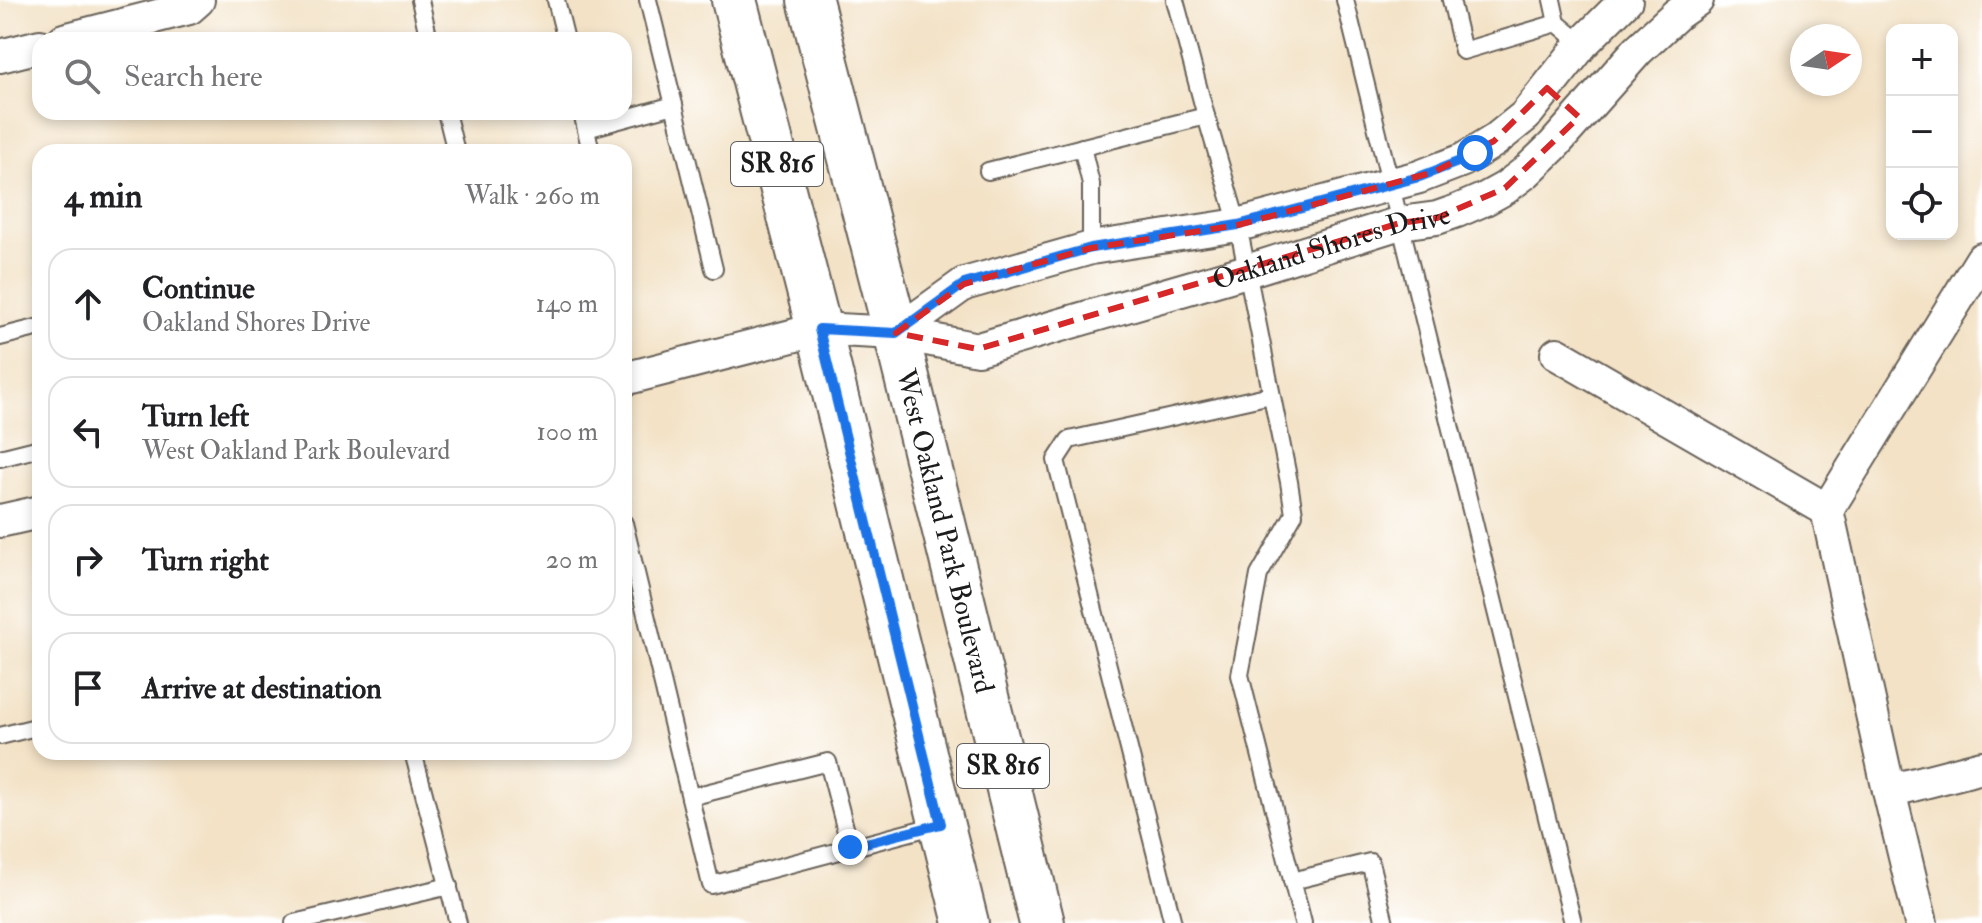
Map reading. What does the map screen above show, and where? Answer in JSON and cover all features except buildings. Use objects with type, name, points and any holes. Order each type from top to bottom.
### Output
[{"type":"main road","name":"SR 816","points":[[734,0],[966,923]]},
{"type":"main road","name":"West Oakland Park Boulevard","points":[[810,0],[1042,923]]},
{"type":"street","points":[[95,32],[189,8],[198,0]]},
{"type":"street","name":"Oakland Shores Drive","points":[[896,333],[964,284],[1091,248],[1238,225],[1434,172],[1475,153],[1525,116],[1582,44],[1626,0]]},
{"type":"street","name":"Oakland Shores Drive","points":[[632,377],[819,329],[896,333],[978,349],[1400,223],[1437,218],[1485,199],[1526,172],[1638,50],[1697,0]]},
{"type":"street","points":[[0,56],[32,48]]},
{"type":"street","points":[[1547,88],[1579,117]]},
{"type":"street","points":[[1475,153],[1498,192]]},
{"type":"street","points":[[1921,923],[1827,510],[1982,259]]},
{"type":"street","points":[[1557,354],[1827,510]]},
{"type":"street","points":[[0,521],[32,514]]},
{"type":"street","points":[[1889,791],[1982,767]]},
{"type":"lane","points":[[420,0],[427,32]]},
{"type":"lane","points":[[556,0],[564,32]]},
{"type":"lane","points":[[648,0],[714,269]]},
{"type":"lane","points":[[1175,0],[1238,225],[1294,514],[1259,575],[1240,675],[1303,923]]},
{"type":"lane","points":[[1345,0],[1573,923]]},
{"type":"lane","points":[[1451,0],[1463,51],[1557,23]]},
{"type":"lane","points":[[1552,0],[1557,23],[1582,44]]},
{"type":"lane","points":[[632,116],[674,105]]},
{"type":"lane","points":[[988,171],[1206,116]]},
{"type":"lane","points":[[448,120],[454,144]]},
{"type":"lane","points":[[584,120],[589,144]]},
{"type":"lane","points":[[586,129],[619,120]]},
{"type":"lane","points":[[1082,147],[1091,184],[1091,248]]},
{"type":"lane","points":[[0,337],[32,329]]},
{"type":"lane","points":[[1173,923],[1056,460],[1069,440],[1271,395]]},
{"type":"lane","points":[[0,458],[32,450]]},
{"type":"lane","points":[[632,556],[711,885],[941,824]]},
{"type":"lane","points":[[0,736],[32,728]]},
{"type":"lane","points":[[415,760],[458,923]]},
{"type":"lane","points":[[690,797],[828,762],[850,847]]},
{"type":"lane","points":[[1292,881],[1370,862],[1385,923]]},
{"type":"lane","points":[[294,923],[449,886]]},
{"type":"highlighted area","points":[[1547,88],[1579,117],[1505,188],[1437,218],[1400,223],[978,349],[896,333],[964,284],[1091,248],[1238,225],[1434,172],[1494,141]]},
{"type":"route","points":[[850,847],[941,824],[819,329],[896,333],[964,284],[1091,248],[1238,225],[1419,177],[1475,153]]}]
